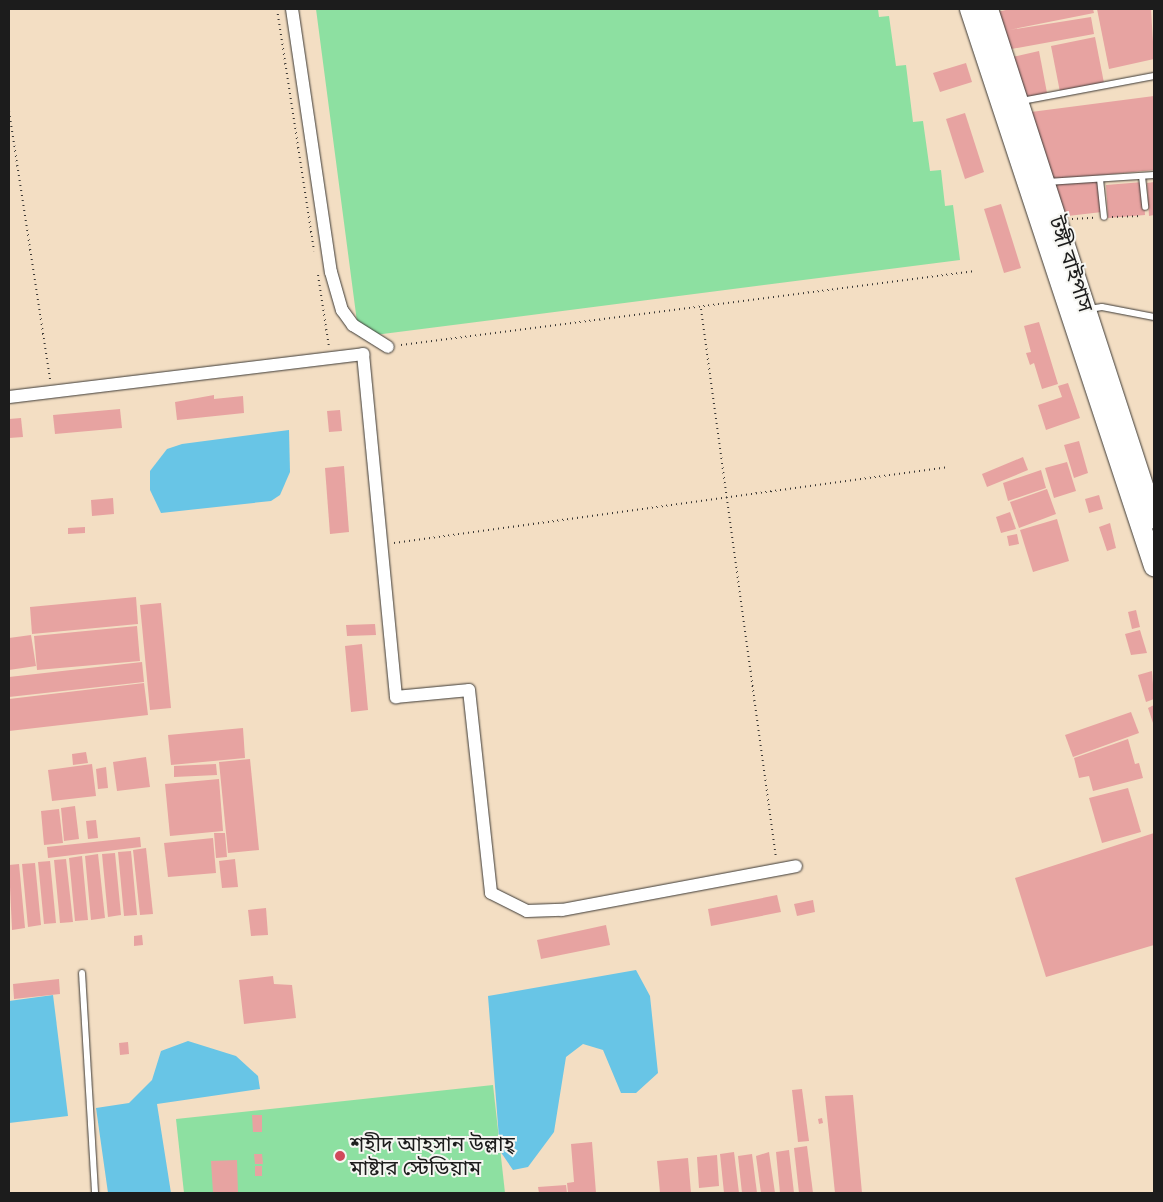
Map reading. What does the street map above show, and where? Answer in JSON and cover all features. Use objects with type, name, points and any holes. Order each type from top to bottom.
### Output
[{"type":"main road","points":[[970,9],[1154,566]]},
{"type":"main road","name":"টঙ্গী বাইপাস","points":[[988,9],[1016,102],[1154,519]]},
{"type":"street","points":[[292,9],[332,272],[342,310],[353,325],[388,347]]},
{"type":"street","points":[[9,397],[331,359],[363,354],[388,347]]},
{"type":"street","points":[[363,354],[396,697],[469,690],[491,893],[527,911],[562,910],[796,866]]},
{"type":"lane","points":[[1016,102],[1154,76]]},
{"type":"lane","points":[[1142,176],[1144,207]]},
{"type":"lane","points":[[1044,182],[1154,176]]},
{"type":"lane","points":[[1100,179],[1104,217]]},
{"type":"lane","points":[[1086,310],[1102,307],[1154,317]]},
{"type":"lane","points":[[82,972],[95,1193]]},
{"type":"path","points":[[277,9],[315,252]]},
{"type":"path","points":[[9,111],[52,392]]},
{"type":"path","points":[[388,347],[701,309],[975,271]]},
{"type":"path","points":[[318,272],[331,359]]},
{"type":"path","points":[[701,309],[778,868]]},
{"type":"path","points":[[382,545],[949,467]]},
{"type":"green space","points":[[316,9],[878,9],[879,17],[889,16],[896,66],[906,65],[913,122],[923,121],[930,171],[941,170],[945,206],[953,205],[960,260],[359,337]]},
{"type":"green space","name":"শহীদ আহসান উল্লাহ্‌ মাষ্টার স্টেডিয়াম","points":[[493,1085],[505,1193],[184,1193],[176,1119]]},
{"type":"water","points":[[289,430],[290,472],[280,495],[271,501],[161,513],[150,490],[150,471],[167,449],[182,444]]},
{"type":"water","points":[[636,970],[650,996],[658,1073],[636,1093],[621,1093],[603,1050],[583,1044],[566,1057],[554,1132],[528,1167],[513,1170],[500,1151],[488,996]]},
{"type":"water","points":[[53,995],[68,1116],[9,1123],[9,1001]]},
{"type":"water","points":[[188,1041],[236,1056],[258,1076],[260,1089],[157,1104],[171,1193],[108,1193],[96,1108],[129,1103],[152,1080],[161,1051]]},
{"type":"building","points":[[1011,9],[1093,9],[1094,13],[1009,30],[1091,17],[1094,34],[1006,50],[996,12]]},
{"type":"building","points":[[1097,9],[1151,9],[1154,59],[1109,69]]},
{"type":"building","points":[[1095,37],[1104,83],[1060,92],[1051,46]]},
{"type":"building","points":[[1039,51],[1047,93],[1017,99],[1008,58]]},
{"type":"building","points":[[966,63],[972,82],[940,92],[933,73]]},
{"type":"building","points":[[1154,96],[1154,170],[1051,180],[1031,112]]},
{"type":"building","points":[[965,113],[984,172],[965,179],[946,119]]},
{"type":"building","points":[[1098,179],[1102,212],[1059,217],[1051,183]]},
{"type":"building","points":[[1143,182],[1145,215],[1108,218],[1106,185]]},
{"type":"building","points":[[1154,182],[1154,215],[1149,216],[1147,183]]},
{"type":"building","points":[[1001,204],[1021,268],[1004,273],[984,209]]},
{"type":"building","points":[[1039,322],[1058,384],[1042,389],[1034,363],[1030,365],[1026,353],[1031,352],[1024,326]]},
{"type":"building","points":[[1068,383],[1080,418],[1046,430],[1038,405],[1062,397],[1058,386]]},
{"type":"building","points":[[214,395],[214,399],[243,396],[244,413],[177,420],[175,402]]},
{"type":"building","points":[[120,409],[122,428],[55,434],[53,415]]},
{"type":"building","points":[[340,410],[342,431],[329,432],[327,411]]},
{"type":"building","points":[[21,418],[23,437],[9,438],[9,419]]},
{"type":"building","points":[[1079,441],[1088,473],[1074,478],[1064,445]]},
{"type":"building","points":[[1023,457],[1028,470],[987,487],[982,474]]},
{"type":"building","points":[[1067,462],[1076,491],[1054,498],[1045,468]]},
{"type":"building","points":[[344,466],[349,532],[330,534],[325,468]]},
{"type":"building","points":[[1041,470],[1046,488],[1008,501],[1003,483]]},
{"type":"building","points":[[1047,489],[1056,514],[1019,528],[1010,502]]},
{"type":"building","points":[[1099,495],[1103,509],[1089,513],[1085,499]]},
{"type":"building","points":[[113,498],[114,514],[92,516],[91,500]]},
{"type":"building","points":[[1010,512],[1016,529],[1001,533],[996,517]]},
{"type":"building","points":[[1057,519],[1069,561],[1033,572],[1020,530]]},
{"type":"building","points":[[1110,523],[1116,548],[1107,551],[1099,527]]},
{"type":"building","points":[[85,527],[85,533],[68,534],[68,528]]},
{"type":"building","points":[[1017,534],[1019,544],[1009,546],[1007,536]]},
{"type":"building","points":[[136,597],[138,624],[32,634],[30,607]]},
{"type":"building","points":[[161,603],[171,708],[150,710],[140,605]]},
{"type":"building","points":[[1136,610],[1140,627],[1132,629],[1128,612]]},
{"type":"building","points":[[375,624],[376,635],[347,636],[346,625]]},
{"type":"building","points":[[137,626],[140,661],[37,670],[34,636]]},
{"type":"building","points":[[1140,630],[1147,653],[1131,655],[1125,634]]},
{"type":"building","points":[[31,635],[36,666],[9,670],[9,638]]},
{"type":"building","points":[[362,644],[368,710],[351,712],[345,646]]},
{"type":"building","points":[[142,662],[144,682],[9,697],[9,677]]},
{"type":"building","points":[[1152,671],[1154,699],[1146,702],[1138,675]]},
{"type":"building","points":[[144,683],[148,715],[9,731],[9,699]]},
{"type":"building","points":[[1154,705],[1154,726],[1148,708]]},
{"type":"building","points":[[1131,712],[1139,733],[1073,757],[1065,735]]},
{"type":"building","points":[[243,728],[245,758],[171,765],[168,735]]},
{"type":"building","points":[[1128,739],[1135,764],[1139,763],[1143,778],[1093,791],[1089,776],[1079,778],[1074,758]]},
{"type":"building","points":[[86,752],[88,763],[73,765],[72,754]]},
{"type":"building","points":[[146,757],[150,787],[117,791],[113,762]]},
{"type":"building","points":[[250,759],[259,850],[228,853],[219,762]]},
{"type":"building","points":[[92,764],[96,796],[52,801],[48,770]]},
{"type":"building","points":[[216,764],[217,775],[174,777],[174,766]]},
{"type":"building","points":[[106,767],[108,788],[98,789],[96,769]]},
{"type":"building","points":[[219,779],[223,831],[170,836],[165,784]]},
{"type":"building","points":[[1128,788],[1141,832],[1102,843],[1089,798]]},
{"type":"building","points":[[75,806],[79,839],[64,841],[61,808]]},
{"type":"building","points":[[59,809],[63,843],[44,845],[41,811]]},
{"type":"building","points":[[96,820],[98,838],[88,839],[86,821]]},
{"type":"building","points":[[214,833],[225,833],[227,857],[216,858]]},
{"type":"building","points":[[1154,833],[1154,945],[1046,977],[1015,878]]},
{"type":"building","points":[[140,837],[141,847],[48,858],[47,847]]},
{"type":"building","points":[[213,838],[216,873],[168,877],[164,843]]},
{"type":"building","points":[[146,848],[153,914],[140,915],[133,850]]},
{"type":"building","points":[[131,851],[137,915],[124,916],[118,852]]},
{"type":"building","points":[[115,853],[121,915],[108,917],[102,854]]},
{"type":"building","points":[[98,854],[105,918],[91,920],[85,856]]},
{"type":"building","points":[[82,856],[88,920],[75,921],[69,858]]},
{"type":"building","points":[[66,859],[73,922],[60,923],[54,860]]},
{"type":"building","points":[[235,859],[238,887],[222,888],[219,861]]},
{"type":"building","points":[[50,861],[56,923],[44,924],[38,862]]},
{"type":"building","points":[[35,863],[41,925],[28,927],[22,864]]},
{"type":"building","points":[[19,864],[25,928],[12,930],[9,865]]},
{"type":"building","points":[[777,895],[781,912],[711,926],[708,909]]},
{"type":"building","points":[[813,900],[815,912],[797,916],[794,904]]},
{"type":"building","points":[[266,908],[268,935],[251,936],[248,910]]},
{"type":"building","points":[[606,925],[610,945],[541,959],[537,940]]},
{"type":"building","points":[[142,935],[143,945],[134,946],[134,936]]},
{"type":"building","points":[[273,976],[274,984],[292,985],[296,1018],[244,1024],[239,980]]},
{"type":"building","points":[[59,979],[60,994],[14,999],[13,984]]},
{"type":"building","points":[[128,1042],[129,1054],[120,1055],[119,1043]]},
{"type":"building","points":[[802,1089],[809,1141],[798,1142],[792,1090]]},
{"type":"building","points":[[853,1095],[862,1193],[835,1193],[825,1096]]},
{"type":"building","points":[[252,1115],[262,1115],[262,1132],[253,1132]]},
{"type":"building","points":[[822,1118],[823,1123],[819,1124],[818,1119]]},
{"type":"building","points":[[592,1142],[596,1193],[568,1193],[567,1183],[574,1182],[571,1144]]},
{"type":"building","points":[[807,1146],[813,1193],[799,1193],[794,1148]]},
{"type":"building","points":[[789,1150],[794,1193],[780,1193],[776,1152]]},
{"type":"building","points":[[734,1152],[739,1193],[724,1193],[720,1154]]},
{"type":"building","points":[[769,1152],[775,1193],[761,1193],[756,1156]]},
{"type":"building","points":[[254,1154],[262,1154],[263,1164],[255,1164]]},
{"type":"building","points":[[752,1154],[757,1193],[742,1193],[738,1156]]},
{"type":"building","points":[[717,1155],[719,1186],[699,1188],[697,1157]]},
{"type":"building","points":[[688,1158],[691,1193],[660,1193],[657,1161]]},
{"type":"building","points":[[237,1160],[238,1193],[213,1193],[211,1161]]},
{"type":"building","points":[[255,1166],[262,1166],[262,1176],[255,1176]]},
{"type":"building","points":[[566,1185],[567,1193],[539,1193],[538,1187]]},
{"type":"place","name":"শহীদ আহসান উল্লাহ্‌ মাষ্টার স্টেডিয়াম","points":[[340,1156]]}]
